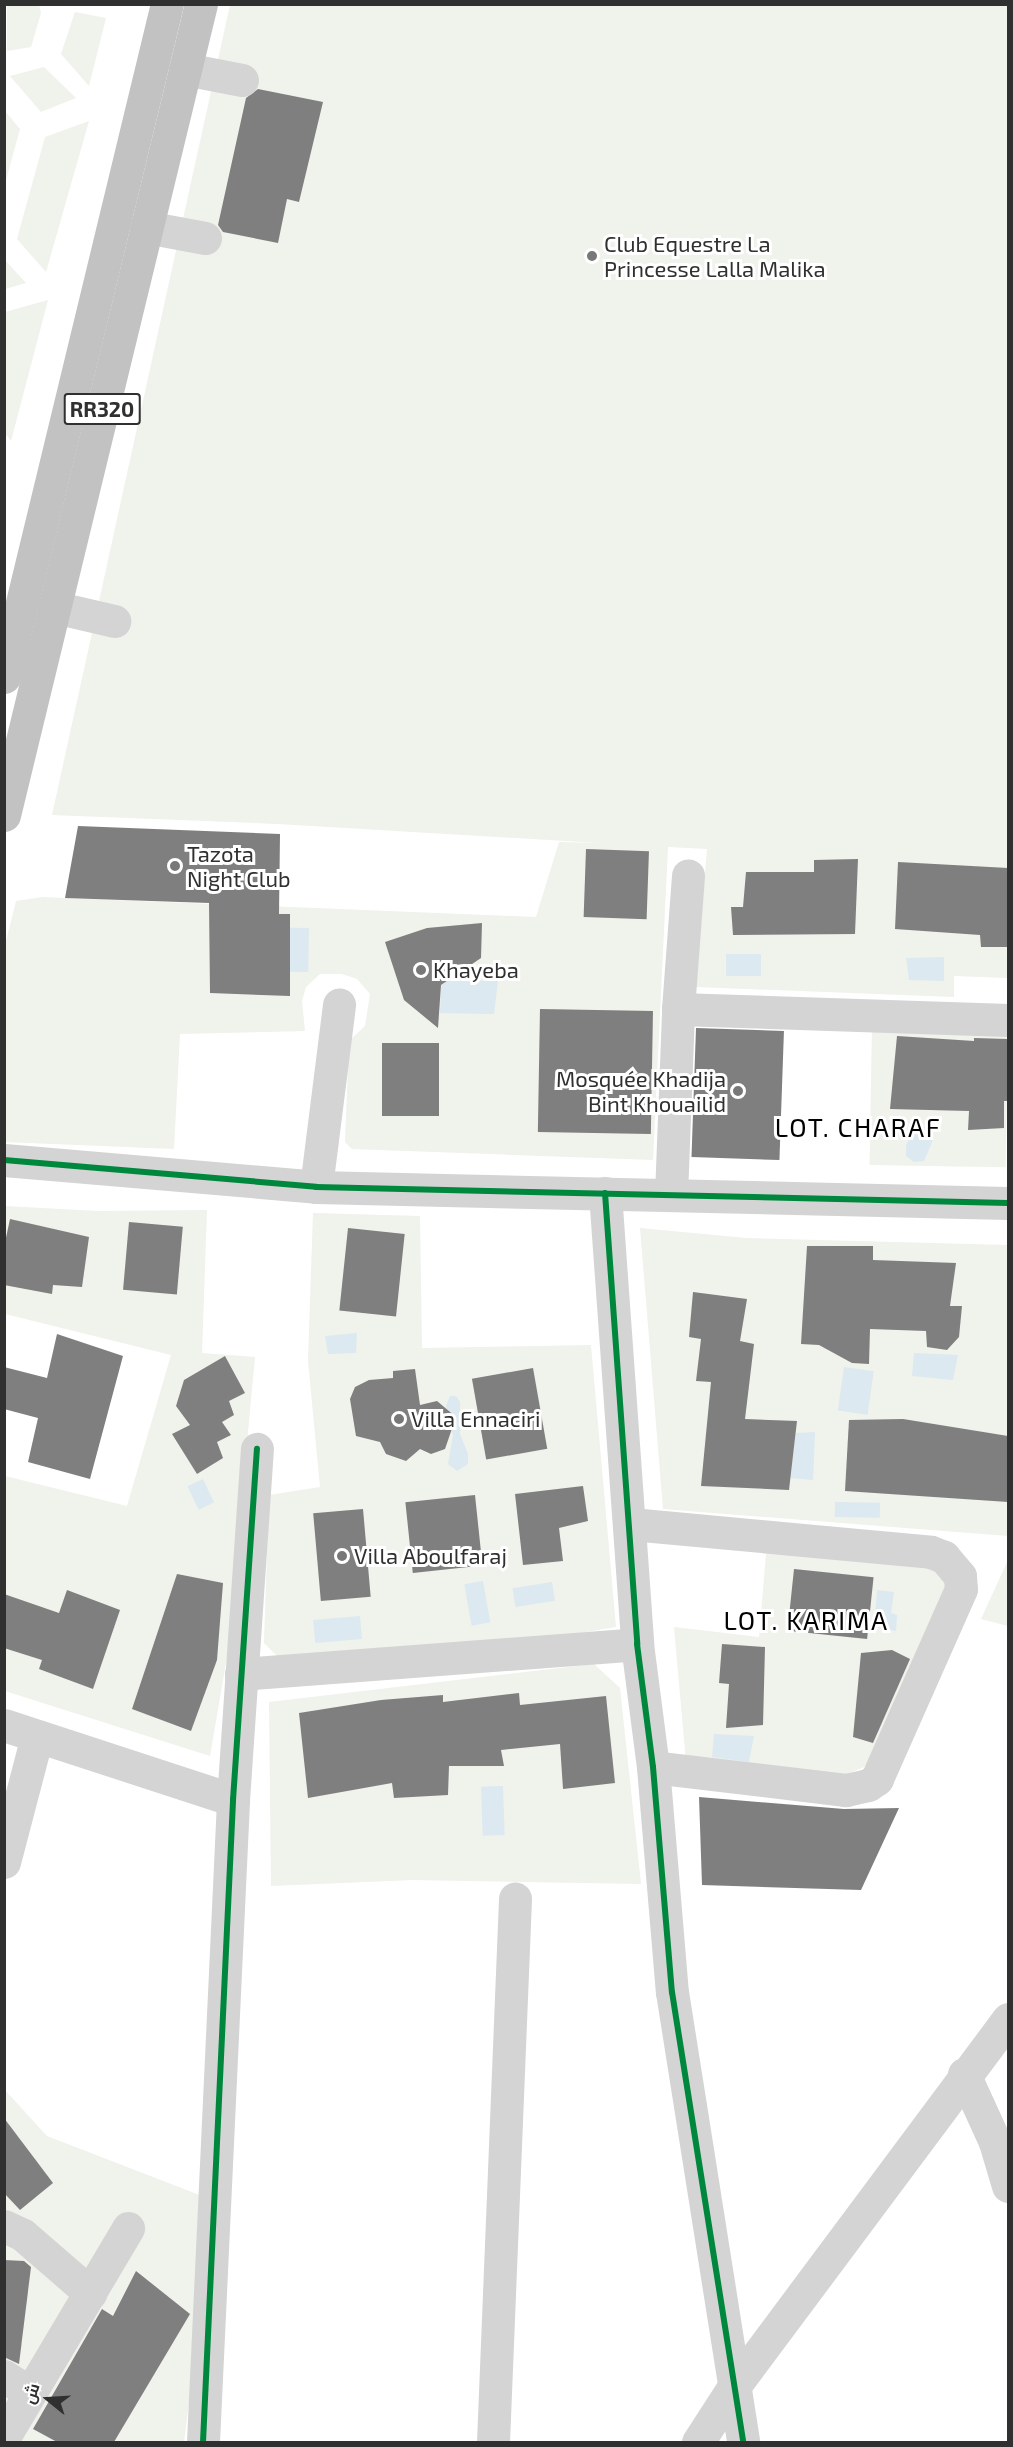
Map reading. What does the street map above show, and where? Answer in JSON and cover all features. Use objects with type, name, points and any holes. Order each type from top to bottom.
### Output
[{"type":"highway","name":"RR320","points":[[5,676],[167,4]]},
{"type":"highway","name":"RR320","points":[[4,815],[201,4]]},
{"type":"highway","points":[[5,676],[36,681]]},
{"type":"street","points":[[185,69],[242,80]]},
{"type":"street","points":[[146,227],[205,238]]},
{"type":"street","points":[[54,607],[114,621]]},
{"type":"street","points":[[671,1195],[678,1009],[688,874]]},
{"type":"street","points":[[316,1187],[339,1004]]},
{"type":"street","points":[[678,1009],[1008,1020]]},
{"type":"street","points":[[4,1160],[316,1187],[1008,1203]]},
{"type":"street","points":[[604,1193],[631,1524],[637,1644],[653,1767],[672,1992],[743,2442]]},
{"type":"street","points":[[203,2442],[233,1800],[257,1449]]},
{"type":"street","points":[[631,1524],[931,1552],[944,1557],[960,1576],[961,1589],[877,1779],[868,1785],[846,1790],[653,1767]]},
{"type":"street","points":[[241,1674],[637,1644]]},
{"type":"street","points":[[4,1725],[233,1800]]},
{"type":"street","points":[[4,1862],[37,1736]]},
{"type":"street","points":[[493,2442],[515,1898]]},
{"type":"street","points":[[698,2442],[733,2388],[964,2074],[1008,2019]]},
{"type":"street","points":[[964,2074],[1007,2174]]},
{"type":"street","points":[[4,2226],[23,2235],[90,2293]]},
{"type":"street","points":[[4,2437],[17,2384],[90,2293],[128,2228]]},
{"type":"shaded area","points":[[7,5],[39,5],[41,13],[31,47],[7,51]]},
{"type":"shaded area","name":"Club Equestre La Princesse Lalla Malika","points":[[230,5],[1008,5],[1008,978],[954,976],[954,997],[696,987],[707,849],[668,847],[653,1160],[352,1149],[345,1142],[349,1041],[365,1026],[370,994],[357,979],[342,974],[320,974],[306,987],[302,1001],[305,1031],[180,1034],[174,1149],[5,1142],[4,949],[16,901],[42,897],[536,917],[559,842],[599,843],[278,824],[52,815]]},
{"type":"shaded area","points":[[75,12],[106,18],[89,86],[61,54]]},
{"type":"shaded area","points":[[44,67],[76,98],[41,112],[10,76]]},
{"type":"shaded area","points":[[5,111],[20,129],[5,184]]},
{"type":"shaded area","points":[[89,121],[46,272],[17,239],[45,137]]},
{"type":"shaded area","points":[[5,260],[26,283],[5,289]]},
{"type":"shaded area","points":[[48,300],[11,441],[4,432],[5,312]]},
{"type":"shaded area","points":[[290,928],[309,928],[308,972],[289,972]]},
{"type":"shaded area","points":[[726,954],[761,954],[761,976],[726,976]]},
{"type":"shaded area","points":[[944,957],[944,981],[909,980],[906,958]]},
{"type":"shaded area","points":[[448,980],[498,981],[494,1014],[440,1013],[441,986]]},
{"type":"shaded area","points":[[872,1026],[1008,1028],[1006,1167],[870,1165]]},
{"type":"shaded area","points":[[918,1124],[933,1130],[933,1140],[924,1161],[914,1162],[906,1156],[906,1145]]},
{"type":"shaded area","points":[[4,1206],[99,1211],[207,1210],[202,1353],[255,1357],[227,1657],[210,1756],[5,1691],[5,1476],[127,1506],[171,1355],[5,1314]]},
{"type":"shaded area","points":[[313,1213],[420,1216],[422,1348],[591,1345],[616,1627],[507,1645],[281,1660],[264,1643],[269,1495],[320,1487],[308,1361]]},
{"type":"shaded area","points":[[640,1228],[746,1238],[1008,1245],[1008,1536],[663,1509]]},
{"type":"shaded area","points":[[357,1333],[356,1353],[328,1354],[325,1336]]},
{"type":"shaded area","points":[[914,1353],[958,1355],[953,1380],[912,1376]]},
{"type":"shaded area","points":[[844,1367],[874,1371],[868,1415],[838,1411]]},
{"type":"shaded area","points":[[450,1396],[456,1396],[460,1402],[460,1434],[468,1454],[468,1464],[457,1471],[448,1464],[453,1435],[446,1406]]},
{"type":"shaded area","points":[[815,1432],[813,1480],[790,1478],[796,1433]]},
{"type":"shaded area","points":[[203,1479],[214,1503],[199,1510],[188,1486]]},
{"type":"shaded area","points":[[835,1502],[880,1503],[880,1518],[835,1517]]},
{"type":"shaded area","points":[[766,1554],[930,1560],[952,1582],[869,1765],[847,1774],[686,1762],[674,1627],[759,1637]]},
{"type":"shaded area","points":[[1008,1560],[1008,1626],[981,1619]]},
{"type":"shaded area","points":[[483,1581],[490,1622],[472,1626],[464,1584]]},
{"type":"shaded area","points":[[552,1582],[555,1601],[515,1607],[512,1588]]},
{"type":"shaded area","points":[[877,1590],[894,1592],[891,1613],[897,1615],[896,1631],[874,1627]]},
{"type":"shaded area","points":[[360,1616],[362,1639],[315,1643],[313,1620]]},
{"type":"shaded area","points":[[594,1664],[620,1688],[641,1884],[413,1880],[271,1886],[269,1702]]},
{"type":"shaded area","points":[[714,1734],[754,1736],[749,1762],[712,1757]]},
{"type":"shaded area","points":[[503,1786],[505,1835],[483,1836],[481,1787]]},
{"type":"shaded area","points":[[4,2089],[47,2136],[215,2201],[184,2442],[5,2442]]},
{"type":"building","points":[[258,89],[323,102],[299,202],[287,199],[278,243],[223,232],[218,225],[246,98]]},
{"type":"building","name":"Tazota Night Club","points":[[78,826],[280,834],[279,914],[290,914],[290,996],[210,993],[209,903],[65,898]]},
{"type":"building","points":[[586,849],[649,851],[647,919],[584,917]]},
{"type":"building","points":[[858,859],[855,934],[733,935],[731,907],[743,907],[746,872],[814,872],[814,860]]},
{"type":"building","points":[[898,862],[1008,868],[1008,947],[981,947],[980,935],[895,929]]},
{"type":"building","name":"Khayeba","points":[[482,923],[481,958],[441,985],[438,1028],[404,1000],[385,942],[427,928]]},
{"type":"building","points":[[540,1009],[653,1011],[651,1134],[538,1132]]},
{"type":"building","name":"Mosquée Khadija Bint Khouailid","points":[[696,1028],[784,1031],[779,1160],[691,1157]]},
{"type":"building","points":[[897,1036],[974,1041],[974,1038],[1008,1039],[1008,1101],[1004,1101],[1004,1128],[968,1130],[969,1111],[890,1109]]},
{"type":"building","points":[[382,1043],[439,1043],[439,1116],[382,1116]]},
{"type":"building","points":[[10,1219],[89,1237],[82,1287],[53,1285],[52,1294],[4,1285],[4,1247]]},
{"type":"building","points":[[129,1222],[183,1227],[177,1294],[123,1290]]},
{"type":"building","points":[[348,1228],[405,1234],[396,1317],[339,1311]]},
{"type":"building","points":[[807,1246],[873,1246],[873,1260],[956,1263],[950,1306],[962,1306],[959,1337],[947,1350],[927,1347],[926,1331],[870,1329],[869,1364],[852,1363],[819,1345],[801,1344]]},
{"type":"building","points":[[693,1292],[747,1299],[740,1341],[754,1344],[745,1419],[797,1421],[789,1490],[701,1486],[711,1382],[696,1381],[701,1339],[689,1337]]},
{"type":"building","points":[[57,1334],[123,1356],[90,1479],[28,1462],[38,1418],[4,1409],[4,1367],[47,1378]]},
{"type":"building","points":[[225,1356],[245,1393],[229,1401],[234,1415],[222,1422],[231,1435],[217,1442],[223,1458],[197,1474],[172,1434],[190,1425],[176,1406],[184,1380]]},
{"type":"building","points":[[533,1368],[547,1449],[486,1460],[472,1379]]},
{"type":"building","name":"Villa Ennaciri","points":[[415,1369],[420,1405],[437,1401],[456,1417],[445,1449],[431,1454],[420,1449],[406,1461],[386,1454],[380,1442],[356,1436],[350,1399],[355,1387],[369,1380],[393,1378],[393,1371]]},
{"type":"building","points":[[903,1419],[1008,1436],[1008,1502],[845,1491],[849,1420]]},
{"type":"building","points":[[583,1486],[588,1521],[559,1528],[563,1561],[523,1565],[515,1494]]},
{"type":"building","points":[[475,1495],[482,1566],[413,1573],[405,1502]]},
{"type":"building","name":"Villa Aboulfaraj","points":[[363,1509],[371,1597],[321,1601],[313,1513]]},
{"type":"building","points":[[794,1569],[874,1577],[867,1639],[788,1631]]},
{"type":"building","points":[[177,1574],[223,1583],[217,1660],[191,1731],[132,1709]]},
{"type":"building","points":[[67,1590],[120,1610],[93,1689],[39,1669],[42,1660],[4,1648],[4,1594],[59,1613]]},
{"type":"building","points":[[722,1644],[765,1647],[763,1725],[726,1728],[729,1684],[719,1683]]},
{"type":"building","points":[[892,1650],[910,1659],[873,1743],[853,1737],[861,1653]]},
{"type":"building","points":[[519,1693],[520,1705],[606,1696],[615,1783],[563,1789],[560,1744],[501,1750],[504,1766],[449,1766],[448,1795],[394,1798],[392,1783],[308,1798],[299,1713],[381,1700],[443,1695],[443,1702]]},
{"type":"building","points":[[699,1797],[844,1809],[899,1808],[861,1890],[702,1885]]},
{"type":"building","points":[[4,2118],[53,2183],[20,2210],[4,2193]]},
{"type":"building","points":[[4,2260],[24,2261],[31,2267],[19,2364],[4,2357]]},
{"type":"building","points":[[136,2271],[190,2314],[114,2442],[57,2442],[33,2429],[102,2309],[113,2316]]},
{"type":"cycle path","points":[[4,1160],[316,1187],[1008,1203]]},
{"type":"cycle path","points":[[605,1193],[637,1644],[653,1767],[672,1992],[743,2442]]},
{"type":"cycle path","points":[[203,2442],[233,1800],[257,1449]]},
{"type":"place","name":"Club Equestre La Princesse Lalla Malika","points":[[592,256]]},
{"type":"place","name":"Tazota Night Club","points":[[175,866]]},
{"type":"place","name":"Khayeba","points":[[421,970]]},
{"type":"place","name":"Mosquée Khadija Bint Khouailid","points":[[738,1091]]},
{"type":"place","name":"Villa Ennaciri","points":[[399,1419]]},
{"type":"place","name":"Villa Aboulfaraj","points":[[342,1556]]},
{"type":"district","name":"LOT. CHARAF","points":[[858,1127]]},
{"type":"district","name":"LOT. KARIMA","points":[[806,1620]]}]
